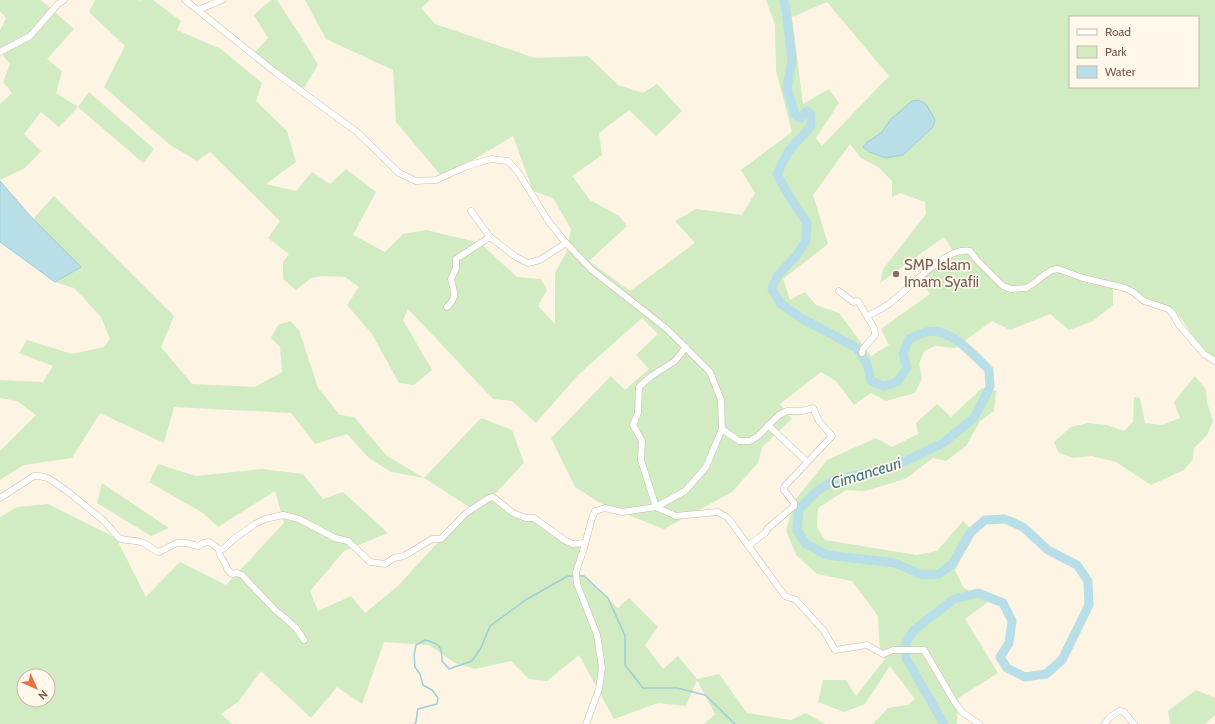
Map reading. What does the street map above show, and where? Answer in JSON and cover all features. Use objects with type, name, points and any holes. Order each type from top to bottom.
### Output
[{"type":"street","points":[[0,52],[30,36],[58,4],[64,0]]},
{"type":"street","points":[[186,0],[275,72],[357,132],[399,173],[416,181],[436,180],[467,166],[491,160],[508,161],[518,172],[549,222],[566,243],[592,270],[667,329],[710,372],[721,400],[722,429],[706,467],[685,491],[656,507],[622,512],[605,508],[595,511],[592,518],[576,572],[576,579],[597,635],[601,662],[599,689],[586,724]]},
{"type":"street","points":[[198,10],[222,0]]},
{"type":"street","points":[[471,211],[490,237],[516,257],[528,263],[540,260],[566,243]]},
{"type":"street","points":[[447,307],[454,300],[455,296],[451,279],[456,268],[456,259],[490,237]]},
{"type":"street","points":[[868,316],[890,303],[919,277],[950,254],[970,250],[976,259],[1003,286],[1011,289],[1026,288],[1044,274],[1058,269],[1084,278],[1125,288],[1133,292],[1144,301],[1168,309],[1173,314],[1179,325],[1204,354],[1215,361]]},
{"type":"street","points":[[839,291],[853,302],[858,301],[874,328],[875,335],[862,353]]},
{"type":"street","points":[[686,347],[675,361],[650,376],[639,387],[638,413],[633,425],[642,441],[641,460],[656,507],[676,516],[718,512],[728,518],[785,596],[796,600],[824,631],[835,650],[867,644],[883,654],[893,650],[924,650],[962,712],[979,724]]},
{"type":"street","points":[[722,429],[739,441],[750,441],[758,436],[779,415],[787,411],[802,411],[813,408],[819,421],[832,436],[784,486],[784,490],[794,502],[794,506],[768,529],[766,533],[749,545]]},
{"type":"street","points":[[768,425],[806,462]]},
{"type":"street","points":[[0,498],[34,476],[48,478],[67,491],[104,521],[119,538],[142,542],[153,550],[159,552],[177,543],[186,543],[198,546],[207,541],[223,550],[235,538],[255,524],[265,519],[283,515],[299,518],[334,538],[348,541],[370,562],[385,564],[394,558],[404,556],[432,539],[441,539],[466,513],[493,497],[513,514],[526,518],[534,518],[566,541],[573,544],[585,543]]},
{"type":"street","points":[[219,549],[219,555],[227,564],[227,569],[232,574],[237,573],[242,575],[276,611],[296,628],[304,640]]},
{"type":"street","points":[[1105,724],[1109,718],[1119,711],[1124,712],[1134,724]]},
{"type":"green space","points":[[0,0],[41,0],[74,29],[47,59],[62,71],[56,93],[78,107],[59,127],[41,112],[24,134],[41,151],[25,168],[0,180],[0,104],[12,93],[3,82],[10,64],[0,52],[0,30],[6,18],[0,11]]},
{"type":"green space","points":[[95,0],[153,0],[181,21],[177,30],[221,49],[262,83],[256,101],[287,131],[296,162],[266,184],[296,191],[312,172],[330,184],[346,169],[376,192],[353,235],[385,252],[403,234],[426,230],[480,243],[517,277],[541,279],[547,290],[538,306],[555,324],[555,273],[567,251],[571,229],[553,198],[533,191],[513,136],[443,178],[396,122],[393,70],[326,39],[305,0],[430,0],[421,8],[435,24],[535,58],[588,56],[618,85],[643,93],[657,84],[682,111],[656,136],[629,110],[599,133],[602,155],[572,176],[590,200],[619,216],[627,226],[589,261],[630,291],[695,243],[675,221],[696,209],[742,215],[755,193],[741,170],[792,132],[776,70],[775,25],[766,0],[1215,0],[1215,362],[1212,362],[1174,309],[1113,288],[1113,305],[1093,321],[1069,330],[1050,314],[1010,330],[992,321],[955,348],[935,346],[924,351],[919,364],[922,378],[915,393],[886,401],[871,393],[854,405],[836,381],[821,372],[780,404],[792,419],[762,447],[758,463],[732,492],[664,529],[605,506],[575,487],[551,438],[611,376],[625,390],[649,369],[636,355],[658,334],[642,318],[579,374],[536,423],[512,401],[493,399],[408,309],[403,320],[432,370],[414,385],[399,383],[372,334],[347,305],[359,287],[345,277],[323,276],[311,278],[296,290],[283,279],[283,262],[289,254],[268,238],[280,221],[210,152],[197,161],[170,145],[104,87],[125,46],[89,12]],"holes":[[[827,2],[889,76],[822,146],[816,138],[839,103],[829,89],[803,104],[792,17]],[[933,127],[903,155],[886,158],[863,147],[876,136],[885,133],[905,129]],[[850,144],[861,158],[878,167],[892,181],[892,197],[900,193],[925,202],[926,214],[883,269],[880,283],[944,237],[952,250],[920,280],[930,294],[881,329],[889,345],[871,356],[839,313],[816,305],[805,292],[790,300],[783,279],[828,244],[813,195]]]},
{"type":"green space","points":[[271,0],[277,0],[318,65],[302,91],[254,53],[268,38],[254,15]]},
{"type":"green space","points":[[89,92],[154,149],[143,163],[78,107]]},
{"type":"green space","points":[[54,196],[174,316],[161,347],[192,384],[255,387],[282,372],[280,347],[271,338],[278,325],[290,321],[299,330],[318,388],[340,415],[354,417],[387,456],[424,478],[391,472],[369,458],[347,434],[315,444],[291,413],[174,407],[164,443],[100,413],[72,458],[24,465],[0,480],[0,451],[36,415],[17,401],[0,398],[0,380],[43,382],[53,366],[19,353],[27,340],[72,354],[104,347],[110,339],[101,317],[74,288],[55,282],[81,267],[33,219]]},
{"type":"green space","points":[[1195,376],[1206,390],[1207,403],[1213,421],[1207,435],[1194,448],[1193,459],[1184,470],[1151,485],[1116,462],[1092,456],[1073,458],[1059,453],[1054,442],[1071,427],[1088,423],[1107,425],[1124,431],[1133,422],[1134,397],[1140,398],[1145,423],[1162,425],[1180,418],[1174,402]]},
{"type":"green space","points":[[982,388],[996,391],[994,411],[980,421],[966,446],[946,461],[933,458],[905,479],[865,491],[846,490],[818,508],[817,527],[825,540],[917,555],[937,551],[963,521],[975,534],[955,570],[963,587],[988,602],[965,619],[998,673],[958,698],[957,724],[873,724],[888,708],[908,705],[915,699],[890,666],[865,704],[844,712],[818,702],[823,680],[846,680],[856,696],[885,659],[880,653],[878,616],[852,581],[817,574],[796,555],[786,530],[796,499],[827,460],[876,438],[892,447],[918,434],[916,423],[937,404],[951,417]]},
{"type":"green space","points":[[481,418],[512,430],[524,463],[495,494],[513,515],[538,519],[569,541],[585,542],[577,571],[618,608],[629,598],[658,627],[645,645],[663,669],[678,656],[697,679],[719,674],[747,713],[791,720],[806,713],[825,724],[704,724],[715,714],[697,680],[686,706],[658,703],[614,719],[579,655],[547,681],[529,679],[511,661],[475,669],[455,663],[429,645],[384,642],[362,704],[337,687],[311,718],[261,671],[239,701],[221,714],[232,724],[0,724],[0,517],[17,507],[48,504],[116,538],[146,597],[180,562],[226,585],[284,523],[275,491],[218,527],[203,513],[149,482],[158,464],[196,476],[262,469],[303,474],[323,499],[343,492],[388,533],[344,551],[310,591],[318,611],[351,596],[365,613],[398,586],[471,508],[424,478]]},
{"type":"green space","points":[[102,483],[169,528],[151,536],[97,503]]},
{"type":"green space","points":[[1196,690],[1215,698],[1215,715],[1205,724],[1170,724],[1168,711]]},
{"type":"water","points":[[918,100],[926,104],[935,120],[933,127],[903,155],[886,158],[869,152],[863,147],[867,142],[881,133],[891,119],[912,101]]},
{"type":"water","points":[[0,181],[33,219],[81,267],[55,282],[0,242]]},
{"type":"waterway","name":"Cimanceuri","points":[[784,0],[792,60],[787,87],[795,115],[800,118],[807,111],[811,115],[811,126],[788,152],[777,174],[789,196],[807,223],[806,241],[796,256],[778,275],[772,289],[780,303],[801,318],[857,348],[867,364],[871,381],[884,386],[897,382],[907,368],[903,354],[909,339],[922,333],[935,331],[944,333],[953,338],[969,350],[989,370],[990,387],[974,418],[943,443],[891,468],[834,480],[817,491],[799,509],[797,530],[806,544],[827,555],[895,563],[922,575],[939,574],[952,564],[971,532],[985,520],[1005,519],[1023,527],[1048,550],[1077,565],[1088,581],[1089,605],[1062,660],[1046,674],[1025,677],[1007,668],[1000,657],[1009,643],[1012,621],[1003,603],[978,593],[954,599],[914,630],[906,643],[906,658],[944,724]]},
{"type":"waterway","points":[[415,724],[418,709],[437,704],[438,698],[432,690],[423,685],[420,674],[415,667],[414,655],[416,645],[425,640],[437,644],[441,649],[442,661],[449,669],[472,661],[481,648],[490,626],[527,599],[568,576],[573,576]]},
{"type":"waterway","points":[[577,576],[584,576],[608,598],[625,636],[625,665],[643,688],[677,688],[705,695],[735,724]]},
{"type":"place","name":"SMP Islam Imam Syafii","points":[[896,274]]}]
